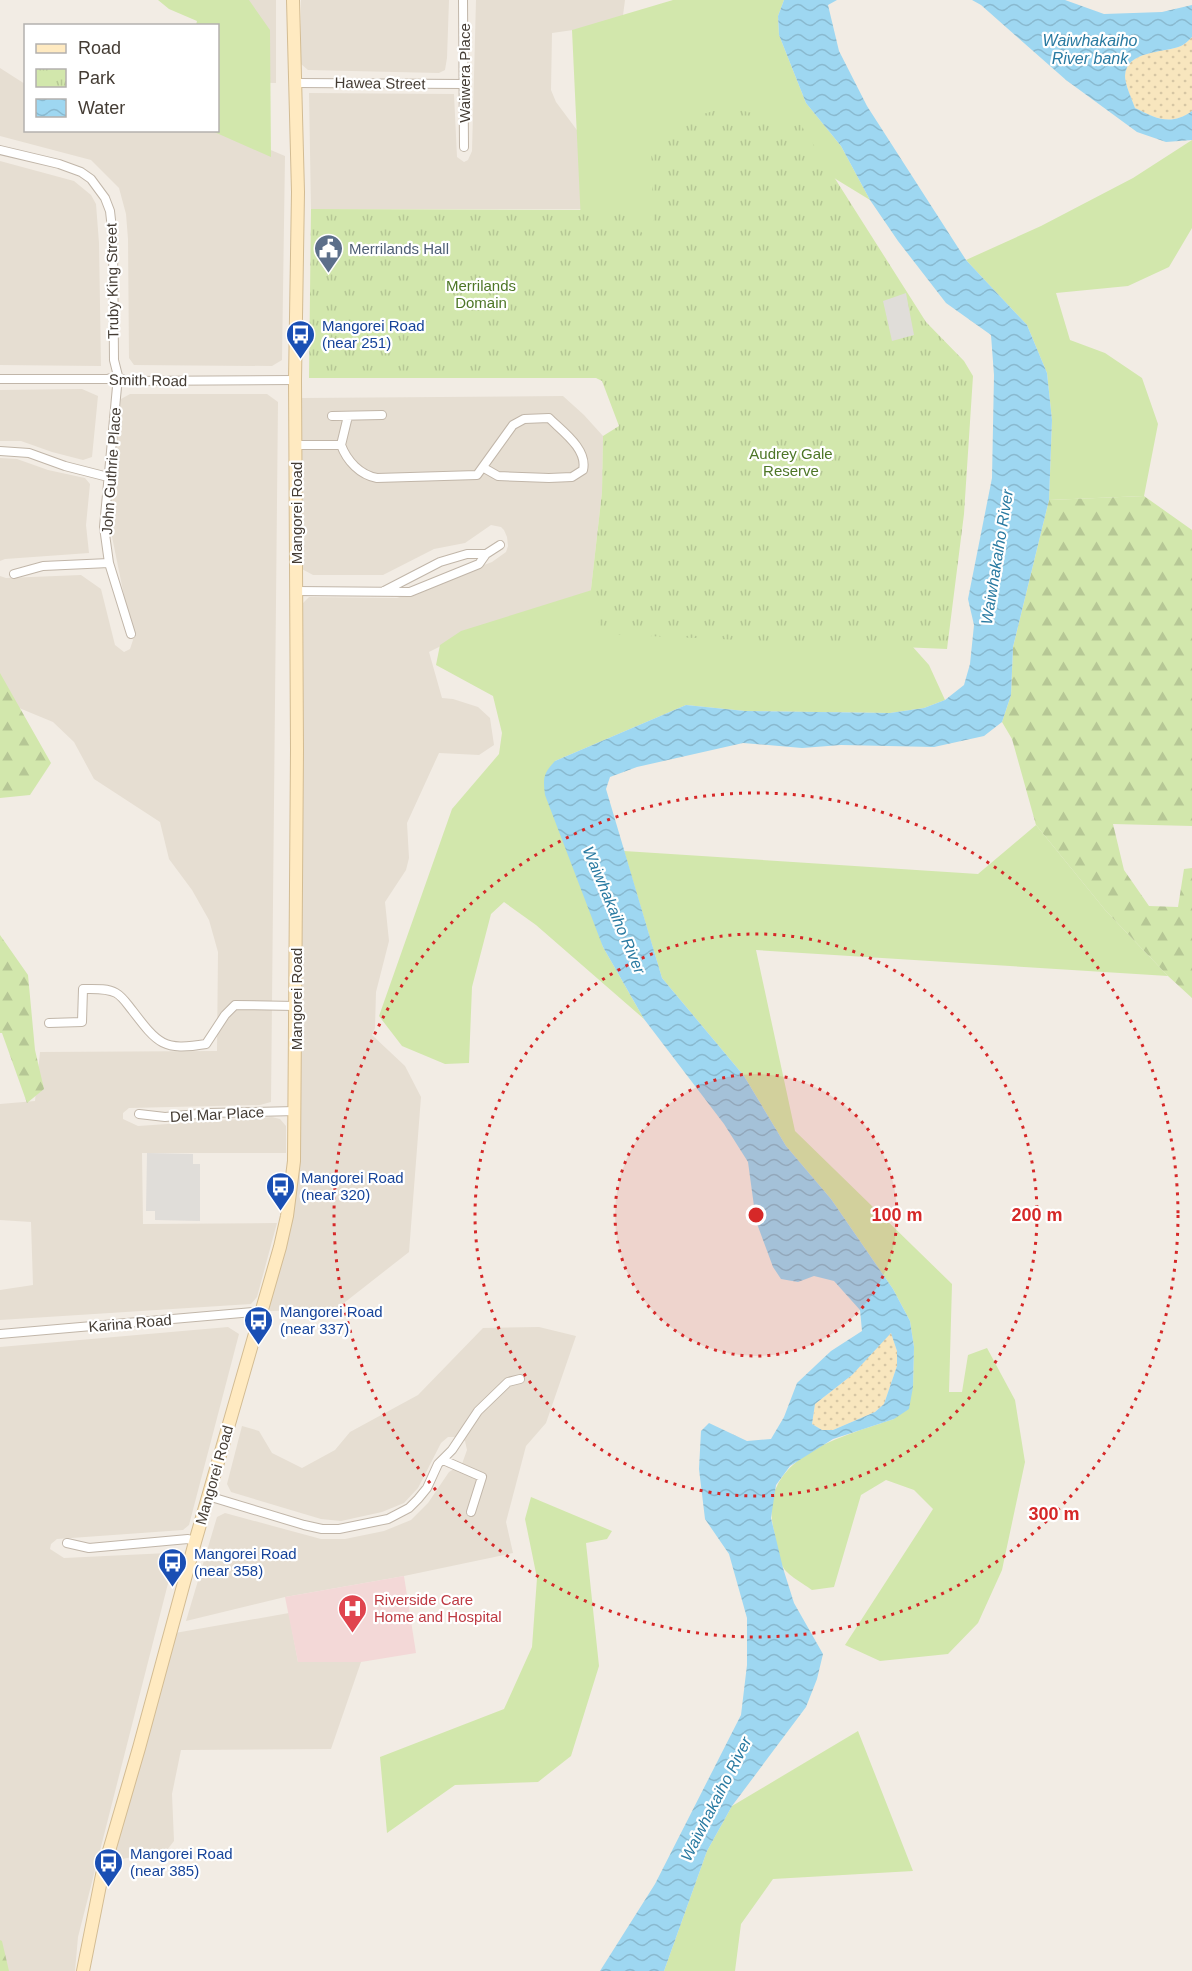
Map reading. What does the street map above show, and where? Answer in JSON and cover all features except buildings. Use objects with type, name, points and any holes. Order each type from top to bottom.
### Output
[{"type":"street","name":"Mangorei Road","points":[[84,1971],[102,1875],[140,1748],[195,1542],[280,1247],[287,1216],[294,1161],[296,1111],[295,380],[298,192],[293,0]]},
{"type":"street","name":"Waiwera Place","points":[[463,0],[464,147]]},
{"type":"street","name":"Hawea Street","points":[[296,83],[464,84]]},
{"type":"street","name":"Truby King Street","points":[[0,150],[59,164],[81,172],[91,179],[105,198],[113,231],[114,360],[118,376]]},
{"type":"street","name":"Smith Road","points":[[0,379],[107,379],[118,376],[125,381],[295,380]]},
{"type":"street","name":"John Guthrie Place","points":[[118,376],[104,527],[109,563],[131,634]]},
{"type":"street","points":[[332,416],[382,416]]},
{"type":"street","points":[[348,416],[341,446],[345,457],[366,476],[377,478],[477,475],[519,420],[549,418],[577,447],[582,454],[584,464],[583,470],[572,477],[549,478],[498,476],[484,468]]},
{"type":"street","points":[[296,445],[341,446]]},
{"type":"street","points":[[0,451],[29,453],[65,466],[108,477]]},
{"type":"street","points":[[296,591],[410,592],[479,564],[486,554],[500,545]]},
{"type":"street","points":[[384,591],[440,562],[467,554],[486,554]]},
{"type":"street","points":[[14,574],[43,566],[109,563]]},
{"type":"street","points":[[49,1023],[82,1022],[84,989],[107,990],[122,998],[141,1023],[162,1044],[183,1048],[206,1044],[225,1015],[235,1005],[296,1006]]},
{"type":"street","name":"Del Mar Place","points":[[139,1113],[165,1118],[209,1113],[296,1111]]},
{"type":"street","name":"Karina Road","points":[[0,1334],[253,1312],[261,1314]]},
{"type":"street","points":[[208,1496],[322,1529],[339,1529],[388,1519],[409,1508],[427,1488],[438,1464],[452,1450],[478,1411],[508,1382],[520,1379]]},
{"type":"street","points":[[443,1460],[482,1477],[471,1512]]},
{"type":"street","points":[[67,1543],[89,1548],[188,1539],[195,1542]]},
{"type":"shaded area","points":[[229,0],[276,0],[276,83],[238,82]]},
{"type":"shaded area","points":[[301,0],[449,0],[445,70],[439,73],[308,70],[301,64]]},
{"type":"shaded area","points":[[476,0],[625,0],[622,23],[552,33],[551,90],[556,102],[591,149],[599,209],[311,209],[309,93],[454,94],[457,157],[464,162],[468,160],[472,151]]},
{"type":"shaded area","points":[[0,68],[24,83],[24,132],[219,132],[219,128],[285,156],[282,360],[272,366],[134,365],[129,358],[126,214],[119,188],[91,160],[0,136]]},
{"type":"shaded area","points":[[0,161],[74,181],[91,195],[96,204],[101,366],[0,365]]},
{"type":"shaded area","points":[[906,293],[914,335],[892,341],[883,301]]},
{"type":"shaded area","points":[[82,389],[98,396],[92,457],[83,460],[21,441],[0,441],[0,390]]},
{"type":"shaded area","points":[[130,394],[267,394],[278,402],[271,1102],[260,1105],[129,1108],[123,1113],[123,1119],[138,1126],[272,1117],[280,1119],[286,1126],[286,1153],[142,1153],[143,1224],[277,1223],[257,1297],[251,1304],[0,1320],[0,1290],[33,1285],[31,1222],[0,1220],[0,1104],[35,1101],[40,1052],[217,1051],[218,952],[209,920],[192,890],[169,859],[160,822],[94,779],[74,742],[53,722],[7,703],[0,694],[0,576],[6,578],[81,575],[101,589],[115,645],[124,652],[130,649],[133,640],[108,517],[121,399]]},
{"type":"shaded area","points":[[563,396],[603,436],[602,492],[590,598],[453,640],[429,652],[442,698],[478,707],[490,718],[494,745],[479,755],[439,753],[407,823],[409,858],[406,870],[385,902],[389,941],[376,992],[375,1028],[372,1035],[405,1066],[421,1097],[409,1252],[335,1310],[266,1311],[295,1168],[298,608],[309,597],[397,598],[492,562],[506,552],[508,546],[504,530],[491,525],[465,543],[434,549],[383,575],[313,575],[300,568],[302,398]]},
{"type":"shaded area","points":[[0,458],[17,459],[48,470],[85,478],[90,484],[86,525],[89,553],[0,561]]},
{"type":"shaded area","points":[[147,1153],[193,1154],[193,1164],[200,1164],[200,1221],[155,1220],[155,1211],[146,1211]]},
{"type":"shaded area","points":[[228,1327],[239,1334],[189,1525],[183,1530],[57,1539],[51,1544],[50,1549],[64,1558],[168,1553],[175,1556],[78,1937],[75,1971],[3,1971],[0,1961],[0,1347]]},
{"type":"shaded area","points":[[539,1327],[576,1336],[546,1423],[526,1446],[506,1522],[513,1553],[404,1576],[285,1597],[186,1621],[217,1517],[225,1513],[321,1539],[345,1539],[384,1531],[411,1520],[428,1503],[449,1472],[462,1464],[467,1450],[465,1441],[458,1437],[448,1437],[441,1443],[418,1488],[404,1503],[382,1512],[341,1521],[321,1519],[231,1492],[227,1484],[242,1426],[259,1431],[272,1453],[302,1468],[335,1450],[350,1432],[418,1395],[483,1328]]},
{"type":"shaded area","name":"Riverside Care Home and Hospital","points":[[404,1576],[416,1653],[361,1662],[298,1662],[285,1597]]},
{"type":"shaded area","points":[[289,1613],[298,1662],[361,1662],[331,1749],[181,1750],[172,1794],[174,1841],[167,1850],[112,1861],[175,1633]]},
{"type":"green space","points":[[158,0],[249,0],[270,30],[271,157],[214,132],[219,132],[219,24],[196,24],[197,21],[169,9]]},
{"type":"green space","points":[[673,0],[784,0],[778,16],[779,35],[806,103],[841,146],[870,200],[762,134],[912,646],[929,665],[945,700],[924,708],[890,713],[745,711],[686,705],[555,761],[603,947],[644,1019],[536,925],[504,902],[491,914],[472,987],[469,1063],[445,1064],[402,1046],[379,1016],[452,809],[499,754],[502,733],[493,696],[436,665],[440,645],[461,631],[640,575],[651,445],[581,223],[572,30]]},
{"type":"green space","name":"Audrey Gale Reserve","points":[[728,107],[801,125],[926,322],[964,361],[973,376],[964,514],[947,649],[603,634],[590,598],[602,492],[603,436],[619,426],[602,381],[596,378],[309,378],[311,209],[624,210],[654,248],[651,142],[671,123]]},
{"type":"green space","points":[[1192,140],[1192,228],[1169,267],[1128,286],[1056,293],[1070,340],[1105,353],[1142,378],[1158,424],[1144,496],[1049,500],[1052,420],[1047,373],[1027,325],[966,260],[1041,226],[1133,178]]},
{"type":"green space","points":[[1144,496],[1192,530],[1192,826],[1113,824],[1124,870],[1149,906],[1178,907],[1184,869],[1192,868],[1192,998],[1106,911],[1036,825],[1012,739],[1002,722],[1011,695],[1013,647],[1049,500]]},
{"type":"green space","points":[[0,673],[51,763],[30,795],[0,798]]},
{"type":"green space","points":[[1036,825],[1106,911],[1168,976],[756,950],[795,1131],[952,1284],[949,1392],[962,1392],[968,1355],[987,1348],[1015,1400],[1025,1462],[1002,1570],[978,1623],[948,1654],[880,1661],[845,1645],[933,1509],[914,1490],[886,1480],[861,1495],[834,1587],[812,1590],[788,1573],[781,1564],[774,1531],[772,1506],[778,1485],[790,1468],[807,1454],[850,1434],[894,1419],[913,1387],[914,1347],[910,1321],[893,1289],[831,1199],[786,1146],[744,1076],[662,978],[624,851],[978,874]]},
{"type":"green space","points":[[0,935],[28,975],[35,1050],[44,1089],[27,1103],[2,1033],[0,1033]]},
{"type":"green space","points":[[531,1497],[612,1531],[607,1539],[586,1543],[599,1666],[571,1756],[538,1782],[455,1785],[387,1833],[380,1757],[504,1709],[532,1647],[537,1578],[525,1519]]},
{"type":"green space","points":[[858,1731],[913,1871],[773,1879],[741,1924],[735,1971],[664,1971],[707,1851],[732,1806]]},
{"type":"green space","points":[[0,1940],[2,1941],[9,1971],[0,1971]]},
{"type":"sand","points":[[1192,37],[1192,111],[1171,120],[1157,118],[1135,108],[1125,76],[1132,61],[1147,54],[1181,46]]},
{"type":"sand","points":[[891,1332],[897,1351],[897,1366],[884,1404],[875,1412],[833,1430],[822,1430],[812,1424],[815,1404],[852,1375]]},
{"type":"water","name":"Waiwhakaiho River","points":[[784,0],[837,0],[828,5],[839,51],[867,106],[966,260],[1027,325],[1047,373],[1052,420],[1049,500],[1013,647],[1011,695],[1002,722],[984,736],[934,747],[841,745],[802,748],[743,743],[637,767],[610,777],[606,789],[662,978],[744,1076],[786,1146],[831,1199],[893,1289],[910,1321],[914,1347],[913,1387],[909,1409],[894,1419],[833,1439],[790,1466],[776,1485],[771,1518],[783,1568],[794,1603],[823,1654],[817,1679],[806,1707],[732,1806],[707,1851],[664,1971],[600,1971],[655,1884],[741,1715],[747,1665],[747,1618],[729,1554],[705,1519],[699,1469],[701,1431],[709,1423],[747,1441],[771,1439],[784,1417],[797,1383],[831,1351],[862,1331],[860,1310],[834,1281],[814,1276],[798,1282],[781,1279],[773,1267],[756,1221],[748,1162],[724,1124],[644,1019],[603,947],[545,795],[545,776],[555,761],[686,705],[745,711],[890,713],[924,708],[945,700],[964,685],[970,664],[974,625],[968,599],[992,478],[994,375],[991,335],[946,303],[898,241],[870,200],[841,146],[806,103],[779,35],[778,16]],"holes":[[[891,1333],[897,1351],[897,1366],[884,1404],[875,1412],[833,1430],[822,1430],[812,1424],[815,1404],[852,1375]]]},
{"type":"water","name":"Waiwhakaiho River bank","points":[[972,0],[1065,0],[1104,14],[1162,12],[1192,5],[1192,37],[1181,46],[1147,54],[1132,61],[1125,76],[1135,108],[1157,118],[1171,120],[1192,111],[1192,140],[1166,142],[1137,132],[1066,80],[981,5]]},
{"type":"place","name":"Merrilands Hall","points":[[328,274]]},
{"type":"place","name":"Mangorei Road (near 251)","points":[[301,360]]},
{"type":"place","name":"Mangorei Road (near 320)","points":[[280,1212]]},
{"type":"place","name":"Mangorei Road (near 337)","points":[[259,1346]]},
{"type":"place","name":"Mangorei Road (near 358)","points":[[173,1588]]},
{"type":"place","name":"Riverside Care Home and Hospital","points":[[353,1634]]},
{"type":"place","name":"Mangorei Road (near 385)","points":[[109,1888]]},
{"type":"park label","name":"Merrilands Domain","points":[[481,294]]}]
